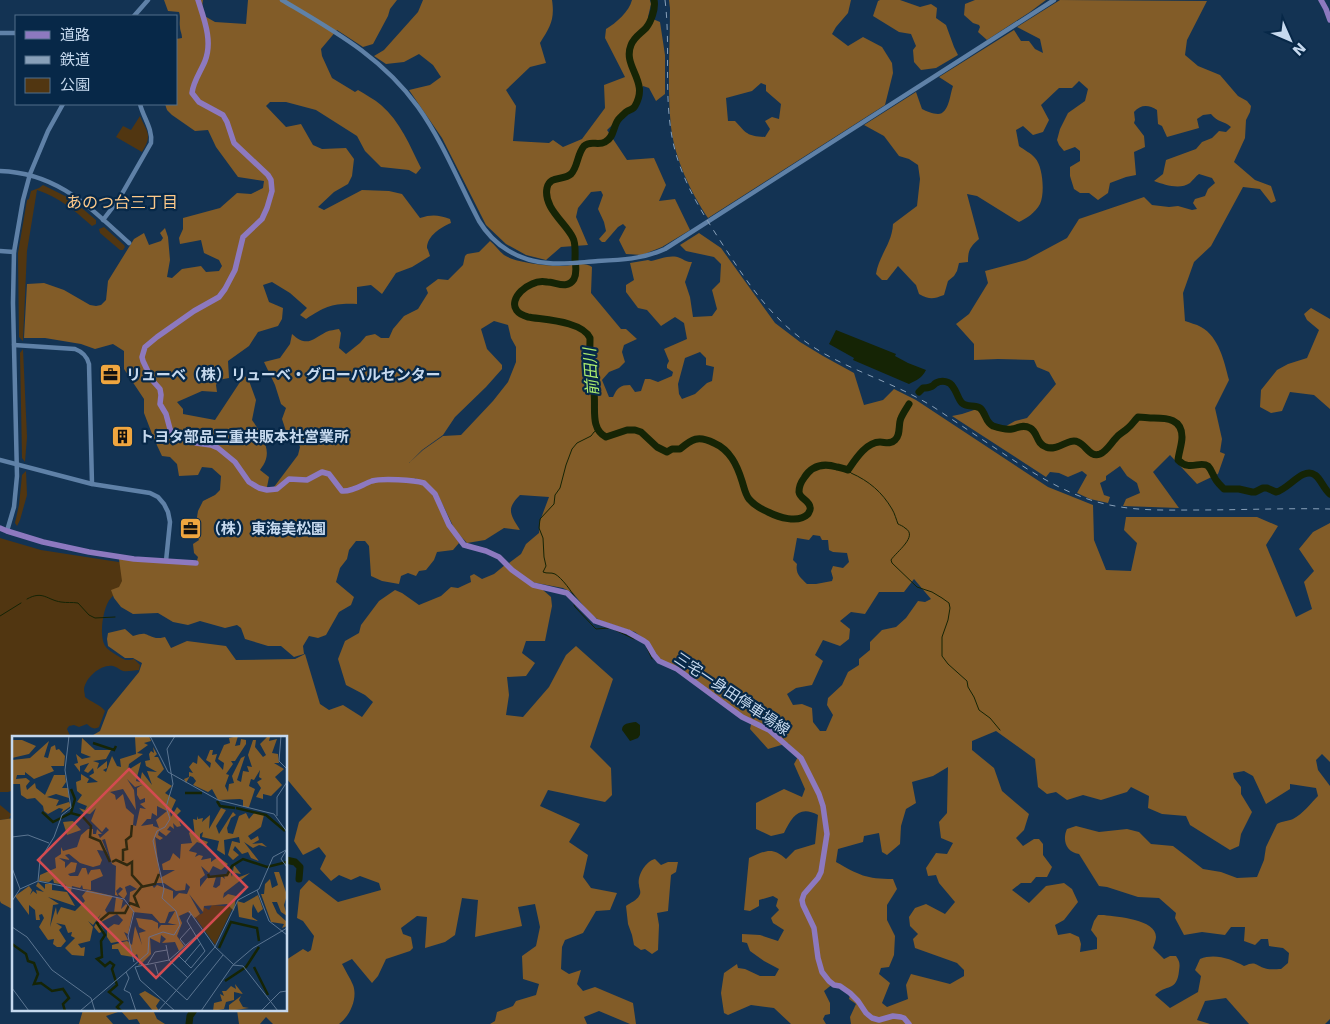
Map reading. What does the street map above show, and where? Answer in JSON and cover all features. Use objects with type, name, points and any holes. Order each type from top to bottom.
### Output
[{"type":"main road","name":"三宅一身田停車場線","points":[[198,0],[207,31],[208,51],[192,93],[199,102],[223,115],[234,143],[268,175],[271,180],[272,190],[263,217],[243,237],[235,270],[230,282],[219,297],[190,313],[157,336],[145,347],[142,357],[143,361],[152,380],[160,389],[160,404],[166,414],[171,432],[196,443],[218,448],[235,462],[250,482],[259,488],[267,490],[278,488],[290,479],[307,480],[322,472],[329,474],[342,491],[347,492],[379,480],[424,483],[435,494],[450,525],[464,545],[494,554],[533,585],[567,593],[595,622],[628,632],[647,643],[659,661],[677,669],[742,718],[769,730],[801,758],[823,806],[827,838],[821,872],[804,894],[802,900],[813,925],[818,958],[824,976],[834,985],[840,986],[850,993],[872,1018],[879,1020],[901,1016],[909,1024]]},
{"type":"main road","points":[[1321,0],[1330,20]]},
{"type":"main road","points":[[0,528],[3,532],[88,552],[134,559],[196,563]]},
{"type":"street","points":[[135,15],[148,0]]},
{"type":"street","points":[[282,0],[360,48],[403,87],[431,127],[486,232],[509,252],[525,259],[549,264],[628,259],[649,255],[670,246],[1054,0]]},
{"type":"street","points":[[0,34],[15,33]]},
{"type":"street","points":[[3,532],[12,515],[16,497],[14,252],[22,200],[30,174],[48,131],[62,105]]},
{"type":"street","points":[[103,220],[119,199],[151,143],[151,131],[140,105]]},
{"type":"street","points":[[0,170],[30,174],[51,182],[74,195],[129,243]]},
{"type":"street","points":[[0,251],[14,252]]},
{"type":"street","points":[[14,345],[75,349],[87,357],[89,364],[92,484]]},
{"type":"street","points":[[0,460],[92,484],[147,492],[155,496],[162,501],[170,518],[166,561]]},
{"type":"green space","points":[[140,116],[148,134],[142,152],[116,137],[123,126],[131,130]]},
{"type":"green space","points":[[43,185],[71,199],[96,220],[96,224],[92,226],[60,201],[37,190],[27,251],[23,341],[19,337],[18,253],[27,200],[31,191]]},
{"type":"green space","points":[[104,227],[124,245],[123,250],[120,250],[100,233],[99,229]]},
{"type":"green space","points":[[23,349],[27,437],[25,462],[22,458],[20,353]]},
{"type":"green space","points":[[26,471],[27,495],[17,526],[15,523],[22,475]]},
{"type":"green space","points":[[0,538],[41,550],[125,563],[124,589],[114,595],[108,602],[102,622],[102,637],[109,650],[126,660],[134,659],[140,665],[139,670],[123,671],[113,666],[104,667],[95,672],[85,684],[85,697],[105,711],[99,727],[93,728],[87,724],[79,727],[69,726],[67,729],[70,736],[12,736],[12,791],[0,792]]},
{"type":"green space","points":[[0,805],[11,814],[9,819],[0,820]]},
{"type":"shaded area","points":[[164,0],[203,0],[201,14],[215,22],[246,24],[248,0],[397,0],[390,9],[373,44],[363,47],[337,30],[321,49],[322,56],[332,78],[355,92],[358,90],[373,99],[394,118],[421,168],[416,174],[409,170],[381,167],[365,151],[357,136],[316,110],[286,102],[270,102],[266,106],[286,127],[301,124],[313,145],[322,149],[346,148],[354,159],[352,176],[348,184],[334,192],[318,207],[324,210],[362,190],[389,191],[402,194],[420,218],[439,216],[450,219],[451,223],[439,230],[429,240],[427,248],[430,256],[412,267],[396,273],[382,294],[371,285],[357,287],[357,304],[330,306],[306,319],[300,315],[307,308],[290,293],[272,282],[263,285],[269,302],[283,308],[282,319],[278,326],[258,332],[249,346],[228,361],[229,378],[218,380],[216,385],[217,392],[202,391],[177,402],[183,409],[183,414],[215,420],[244,376],[248,378],[256,400],[252,420],[263,438],[267,454],[260,470],[269,477],[267,487],[274,487],[298,455],[300,447],[298,442],[289,440],[282,419],[286,408],[281,404],[275,385],[264,362],[280,358],[290,344],[292,334],[302,341],[310,341],[328,331],[339,329],[341,333],[339,348],[346,354],[366,336],[375,334],[381,338],[389,338],[393,329],[404,316],[418,309],[428,293],[426,288],[438,279],[448,280],[463,265],[467,254],[479,252],[490,241],[504,255],[516,260],[532,264],[562,266],[581,264],[592,267],[591,293],[621,329],[626,329],[637,339],[624,345],[622,352],[625,362],[619,368],[609,372],[602,380],[609,397],[613,397],[621,386],[630,385],[635,392],[641,391],[645,379],[658,382],[672,376],[673,372],[667,368],[669,361],[664,349],[687,339],[684,323],[675,317],[661,326],[647,310],[638,308],[626,292],[626,285],[634,280],[630,263],[673,256],[692,262],[685,282],[690,297],[693,317],[712,316],[717,309],[712,290],[720,282],[721,264],[714,257],[686,251],[680,245],[699,233],[721,248],[775,323],[800,342],[854,373],[864,405],[883,400],[894,389],[916,400],[1048,487],[1093,505],[1094,540],[1106,570],[1131,571],[1137,543],[1124,530],[1126,517],[1257,517],[1278,526],[1266,545],[1296,617],[1312,609],[1304,582],[1314,571],[1299,549],[1313,532],[1330,523],[1330,762],[1322,754],[1316,760],[1318,770],[1330,786],[1330,1019],[1325,1024],[1249,1024],[1226,998],[1205,1001],[1197,1020],[1210,1024],[851,1024],[850,1017],[856,1004],[849,999],[851,992],[834,983],[824,991],[830,1003],[830,1014],[825,1015],[823,1019],[826,1024],[791,1024],[774,1008],[751,1005],[728,1015],[724,1013],[721,993],[724,973],[737,964],[738,968],[760,976],[775,976],[779,969],[750,951],[747,943],[742,942],[742,934],[760,935],[778,941],[784,930],[773,923],[771,918],[779,910],[776,906],[778,899],[773,896],[759,900],[759,906],[750,911],[744,910],[749,858],[760,853],[772,851],[777,852],[786,859],[795,850],[815,844],[818,815],[811,812],[806,811],[797,814],[784,833],[771,836],[756,829],[756,803],[784,789],[802,797],[805,789],[794,764],[799,755],[788,743],[768,749],[750,729],[752,720],[739,714],[655,655],[647,641],[635,632],[599,620],[590,614],[573,593],[563,588],[531,582],[517,573],[509,563],[521,554],[526,544],[539,533],[540,521],[549,497],[520,495],[513,504],[511,512],[520,530],[504,528],[485,540],[467,543],[455,530],[438,495],[427,483],[414,478],[432,492],[459,543],[453,550],[437,552],[434,560],[426,570],[419,571],[416,576],[408,573],[401,576],[399,584],[382,581],[371,576],[369,546],[365,541],[356,541],[340,568],[336,582],[354,597],[351,605],[339,612],[326,635],[318,638],[309,636],[303,646],[304,654],[294,657],[281,646],[268,646],[245,639],[241,628],[237,625],[225,628],[200,621],[188,625],[173,622],[158,613],[133,614],[121,607],[111,590],[119,587],[122,581],[119,559],[196,564],[198,557],[194,553],[193,544],[199,540],[195,530],[198,511],[203,501],[220,490],[221,476],[212,468],[202,467],[198,475],[179,476],[177,464],[170,457],[162,456],[144,413],[144,399],[124,369],[124,351],[113,344],[95,349],[81,344],[45,338],[24,338],[27,284],[44,283],[64,290],[90,305],[101,305],[106,300],[108,281],[134,239],[144,233],[149,245],[161,241],[163,238],[160,233],[165,228],[168,237],[170,260],[167,277],[172,278],[182,269],[201,266],[206,272],[219,271],[222,266],[219,260],[204,253],[201,240],[180,244],[179,238],[183,229],[183,218],[220,208],[237,193],[251,194],[263,188],[264,181],[238,177],[216,147],[208,130],[195,131],[167,110],[165,105],[178,105],[178,39],[182,38],[179,12],[168,11]],"holes":[[[494,321],[508,325],[511,338],[516,347],[516,362],[508,382],[461,435],[443,436],[409,463],[422,450],[443,435],[455,417],[502,369],[502,365],[487,349],[481,329]],[[700,352],[706,358],[706,365],[714,367],[712,381],[695,394],[682,399],[679,394],[678,384],[685,358]],[[813,535],[820,536],[822,540],[828,540],[829,550],[847,553],[849,562],[843,568],[833,566],[831,571],[832,581],[807,584],[799,576],[797,564],[793,560],[797,538],[809,540]],[[914,579],[931,599],[925,602],[918,601],[906,618],[896,627],[882,630],[870,642],[870,650],[859,659],[859,665],[848,672],[842,685],[828,698],[827,705],[833,715],[826,731],[820,731],[813,722],[812,708],[802,704],[793,705],[787,694],[796,688],[812,685],[823,661],[815,655],[823,640],[840,646],[849,639],[850,629],[840,621],[851,612],[865,614],[879,592],[904,592]],[[996,731],[1035,759],[1038,787],[1047,794],[1056,792],[1067,800],[1083,795],[1101,800],[1127,792],[1131,787],[1149,796],[1148,808],[1162,814],[1186,816],[1190,825],[1230,850],[1239,846],[1241,834],[1252,812],[1241,794],[1241,787],[1234,778],[1233,773],[1244,771],[1253,776],[1266,804],[1290,789],[1290,784],[1316,788],[1318,796],[1297,817],[1277,824],[1266,847],[1264,860],[1257,877],[1237,878],[1221,872],[1203,869],[1173,846],[1151,844],[1139,832],[1127,829],[1099,832],[1076,826],[1067,829],[1065,837],[1068,848],[1079,854],[1099,886],[1138,897],[1159,898],[1176,913],[1175,918],[1184,935],[1202,932],[1225,935],[1231,927],[1245,927],[1244,941],[1255,945],[1261,939],[1268,939],[1269,946],[1283,948],[1289,953],[1288,963],[1281,969],[1266,969],[1253,963],[1244,966],[1228,959],[1217,957],[1200,959],[1195,970],[1201,976],[1198,992],[1170,1008],[1155,995],[1176,982],[1179,963],[1176,956],[1164,959],[1153,948],[1156,937],[1150,926],[1126,918],[1098,915],[1091,930],[1097,938],[1097,949],[1080,952],[1081,944],[1079,937],[1070,933],[1058,935],[1055,925],[1064,920],[1078,902],[1072,889],[1064,883],[1046,886],[1029,903],[1012,890],[1021,883],[1031,883],[1036,877],[1047,877],[1052,867],[1043,855],[1043,844],[1039,839],[1034,839],[1023,846],[1016,838],[1024,830],[1029,814],[1002,791],[994,768],[972,750],[972,741]],[[948,767],[947,813],[939,822],[941,838],[953,843],[947,854],[936,853],[926,868],[928,876],[936,875],[939,883],[955,902],[945,914],[926,904],[915,908],[909,917],[910,926],[918,934],[913,939],[915,948],[957,963],[964,970],[964,976],[950,984],[911,974],[906,985],[908,999],[887,1007],[882,1003],[890,983],[879,974],[881,968],[889,967],[894,955],[895,936],[887,920],[887,905],[897,889],[893,879],[863,875],[836,862],[838,849],[863,842],[864,836],[879,833],[882,852],[887,855],[900,844],[901,826],[906,809],[916,803],[912,782],[933,776]]]},
{"type":"shaded area","points":[[423,0],[552,0],[553,13],[551,23],[540,43],[546,63],[530,67],[506,90],[516,106],[513,141],[549,143],[553,140],[563,147],[582,139],[605,108],[604,85],[625,77],[605,38],[606,29],[622,17],[632,0],[650,0],[648,17],[660,22],[665,55],[665,94],[656,101],[649,88],[643,86],[632,106],[607,130],[627,160],[654,158],[666,185],[659,201],[675,199],[690,230],[662,247],[642,255],[626,254],[619,240],[626,227],[623,224],[605,242],[599,239],[606,231],[598,209],[603,195],[601,191],[591,192],[578,208],[576,217],[588,245],[561,247],[546,260],[526,255],[506,244],[486,225],[442,138],[409,90],[430,85],[441,77],[433,65],[419,54],[404,62],[386,64],[374,56],[384,50],[418,12]]},
{"type":"shaded area","points":[[669,0],[851,0],[848,13],[832,34],[848,46],[863,37],[882,47],[892,63],[893,73],[885,105],[708,218],[684,174],[673,139],[669,98]],"holes":[[[761,83],[766,85],[766,91],[781,104],[779,119],[772,117],[765,121],[770,129],[765,137],[754,136],[745,132],[735,121],[728,121],[726,98],[752,91]]]},
{"type":"shaded area","points":[[880,0],[900,0],[920,7],[931,4],[937,8],[936,18],[946,25],[958,55],[936,68],[921,70],[914,62],[913,50],[916,46],[911,34],[899,32],[873,16]]},
{"type":"shaded area","points":[[975,0],[1046,0],[987,40],[978,32],[979,25],[973,23],[964,15],[965,4]]},
{"type":"shaded area","points":[[1060,0],[1207,1],[1187,40],[1185,55],[1198,66],[1220,75],[1238,96],[1247,101],[1251,106],[1246,120],[1245,138],[1234,162],[1255,180],[1271,186],[1276,201],[1271,203],[1260,189],[1243,187],[1211,246],[1194,262],[1183,293],[1185,321],[1201,327],[1212,337],[1220,350],[1229,380],[1215,408],[1222,439],[1220,452],[1225,454],[1218,474],[1197,484],[1170,455],[1153,472],[1179,508],[1123,506],[1126,499],[1140,493],[1137,483],[1127,476],[1120,466],[1106,476],[1106,480],[1100,483],[1104,495],[1110,497],[1108,503],[1090,499],[1077,493],[1087,475],[1082,471],[1068,477],[1050,472],[1046,477],[952,416],[977,409],[993,426],[1001,429],[1015,421],[1027,418],[1056,384],[1049,372],[1037,367],[1034,360],[974,360],[974,344],[956,324],[969,314],[988,283],[985,271],[1026,260],[1067,238],[1079,219],[1144,197],[1152,205],[1197,209],[1193,203],[1195,199],[1205,196],[1208,189],[1215,183],[1212,178],[1199,174],[1190,183],[1182,186],[1154,181],[1163,174],[1166,160],[1196,149],[1202,142],[1212,138],[1219,131],[1226,132],[1231,127],[1211,114],[1203,115],[1197,119],[1199,128],[1167,137],[1162,126],[1158,124],[1157,110],[1148,106],[1139,108],[1134,112],[1134,123],[1144,136],[1145,147],[1134,152],[1136,175],[1110,183],[1108,193],[1098,200],[1089,193],[1080,193],[1074,189],[1070,176],[1070,167],[1080,161],[1080,151],[1075,147],[1064,151],[1057,140],[1068,113],[1085,101],[1088,89],[1079,81],[1072,88],[1059,88],[1041,105],[1049,120],[1043,132],[1033,135],[1023,126],[1016,130],[1019,146],[1035,158],[1040,167],[1043,187],[1042,199],[1033,213],[1019,222],[977,196],[967,194],[979,239],[970,249],[968,262],[959,263],[954,276],[948,281],[944,295],[931,298],[919,294],[916,285],[898,266],[887,280],[882,280],[876,274],[890,238],[893,224],[917,206],[920,179],[918,165],[909,159],[899,156],[884,136],[864,125],[916,92],[922,109],[934,114],[942,113],[947,107],[953,86],[939,77],[1014,30],[1021,41],[1029,41],[1035,49],[1043,53],[1040,39],[1017,27]]},
{"type":"shaded area","points":[[1311,308],[1330,319],[1330,409],[1314,395],[1290,392],[1282,411],[1271,413],[1260,407],[1261,390],[1277,370],[1307,358],[1319,330],[1307,320],[1304,314]]},
{"type":"shaded area","points":[[836,330],[896,354],[895,356],[908,363],[926,370],[921,377],[909,384],[853,360],[854,358],[829,344]]},
{"type":"shaded area","points":[[505,565],[543,590],[551,597],[552,606],[545,641],[526,641],[522,653],[535,663],[526,676],[507,677],[509,695],[506,715],[523,717],[549,687],[566,655],[576,646],[613,679],[590,747],[611,768],[612,795],[605,802],[548,790],[540,806],[580,824],[569,842],[588,855],[583,877],[591,888],[617,893],[610,910],[596,911],[583,933],[565,940],[562,947],[561,969],[569,974],[581,970],[577,984],[583,991],[595,987],[633,1003],[636,1024],[630,1024],[599,1011],[584,1017],[587,1024],[490,1024],[495,1021],[497,1012],[513,1006],[516,1001],[536,995],[539,984],[523,979],[522,956],[536,946],[540,927],[535,904],[518,907],[522,926],[475,937],[478,900],[462,898],[455,935],[445,942],[425,948],[427,917],[417,916],[401,928],[403,934],[411,937],[413,948],[410,951],[386,959],[378,976],[372,983],[352,959],[342,964],[353,985],[354,1001],[350,1012],[339,1024],[273,1024],[266,1017],[260,1024],[239,1024],[237,1012],[288,1012],[288,959],[303,949],[308,952],[311,950],[314,936],[303,921],[297,918],[300,890],[309,880],[338,902],[381,890],[379,883],[360,876],[351,880],[339,875],[331,881],[320,869],[326,856],[319,847],[303,855],[294,841],[299,822],[312,809],[288,780],[288,736],[91,736],[100,731],[108,710],[139,672],[142,663],[133,658],[125,658],[108,646],[108,633],[125,629],[133,636],[144,634],[156,638],[165,637],[171,648],[187,641],[226,646],[236,660],[295,659],[305,654],[320,704],[329,710],[343,705],[362,717],[373,702],[365,695],[346,685],[338,659],[345,641],[359,633],[361,625],[379,601],[395,590],[419,605],[441,596],[451,587],[458,588],[471,582],[470,576],[474,574],[482,579],[494,574]]},
{"type":"shaded area","points":[[636,722],[640,725],[640,735],[638,738],[630,741],[622,728],[626,724]]},
{"type":"shaded area","points":[[12,818],[12,909],[0,901],[0,820]]},
{"type":"shaded area","points":[[655,859],[661,865],[668,862],[678,862],[676,872],[671,875],[668,911],[657,913],[659,925],[658,950],[652,954],[634,945],[628,924],[626,906],[640,895],[639,881],[641,873],[648,862]]},
{"type":"shaded area","points":[[82,1012],[118,1012],[106,1016],[113,1024],[79,1024]]},
{"type":"shaded area","points":[[122,1012],[154,1012],[157,1019],[165,1024],[140,1024],[137,1019],[129,1020]]},
{"type":"waterway","name":"前田川","points":[[654,0],[654,11],[650,22],[634,40],[629,53],[639,89],[639,97],[635,106],[619,119],[608,140],[602,143],[586,144],[571,174],[551,181],[547,188],[548,202],[574,240],[576,270],[574,279],[565,285],[541,282],[526,287],[517,296],[515,301],[517,310],[528,317],[553,320],[586,332],[590,338],[590,365],[596,424],[601,433],[606,437],[627,430],[635,430],[641,432],[657,447],[667,452],[672,449],[680,449],[696,439],[704,439],[714,443],[729,454],[738,469],[746,495],[751,501],[763,510],[782,517],[799,519],[808,514],[809,505],[801,496],[799,490],[802,481],[811,470],[823,465],[848,470],[861,452],[870,445],[880,442],[893,442],[897,438],[901,418],[909,404]]},
{"type":"waterway","name":"前田川","points":[[919,392],[923,388],[931,387],[938,382],[948,382],[952,385],[962,403],[980,408],[988,422],[993,426],[1007,429],[1027,427],[1033,430],[1040,443],[1046,447],[1054,448],[1074,441],[1097,455],[1105,451],[1138,417],[1169,419],[1177,423],[1181,431],[1182,440],[1178,460],[1191,466],[1202,464],[1208,466],[1224,489],[1255,492],[1267,488],[1276,492],[1301,476],[1310,473],[1317,477],[1330,494]]},
{"type":"waterway","points":[[576,599],[567,585],[558,576],[554,573],[543,572],[546,566],[543,538],[539,528],[540,519],[554,504],[555,495],[560,488],[572,449],[577,443],[591,436],[599,429]]},
{"type":"waterway","points":[[848,470],[869,483],[879,492],[892,509],[898,524],[909,531],[908,540],[891,560],[892,563],[917,587],[932,592],[949,603],[948,620],[942,637],[942,656],[967,681],[979,710],[990,718],[1000,730]]},
{"type":"waterway","points":[[27,599],[32,596],[41,595],[56,601],[78,603],[89,615],[95,618],[115,617]]},
{"type":"waterway","points":[[0,616],[21,603]]},
{"type":"waterway","points":[[574,605],[596,629],[609,628]]},
{"type":"waterway","points":[[615,630],[634,639]]},
{"type":"waterway","points":[[647,648],[652,659]]},
{"type":"waterway","points":[[288,860],[295,862],[300,867],[299,879]]},
{"type":"waterway","points":[[189,1024],[193,1012]]},
{"type":"railway","points":[[665,0],[670,126],[674,146],[684,176],[709,224],[754,290],[778,318],[806,342],[823,353],[935,408],[1058,487],[1100,503],[1125,508],[1176,510],[1330,509]]},
{"type":"place","name":"リューベ（株）リューベ・グローバルセンター","points":[[110,375]]},
{"type":"place","name":"トヨタ部品三重共販本社営業所","points":[[123,437]]},
{"type":"place","name":"（株）東海美松園","points":[[190,529]]},
{"type":"district","name":"あのつ台三丁目","points":[[122,202]]}]
